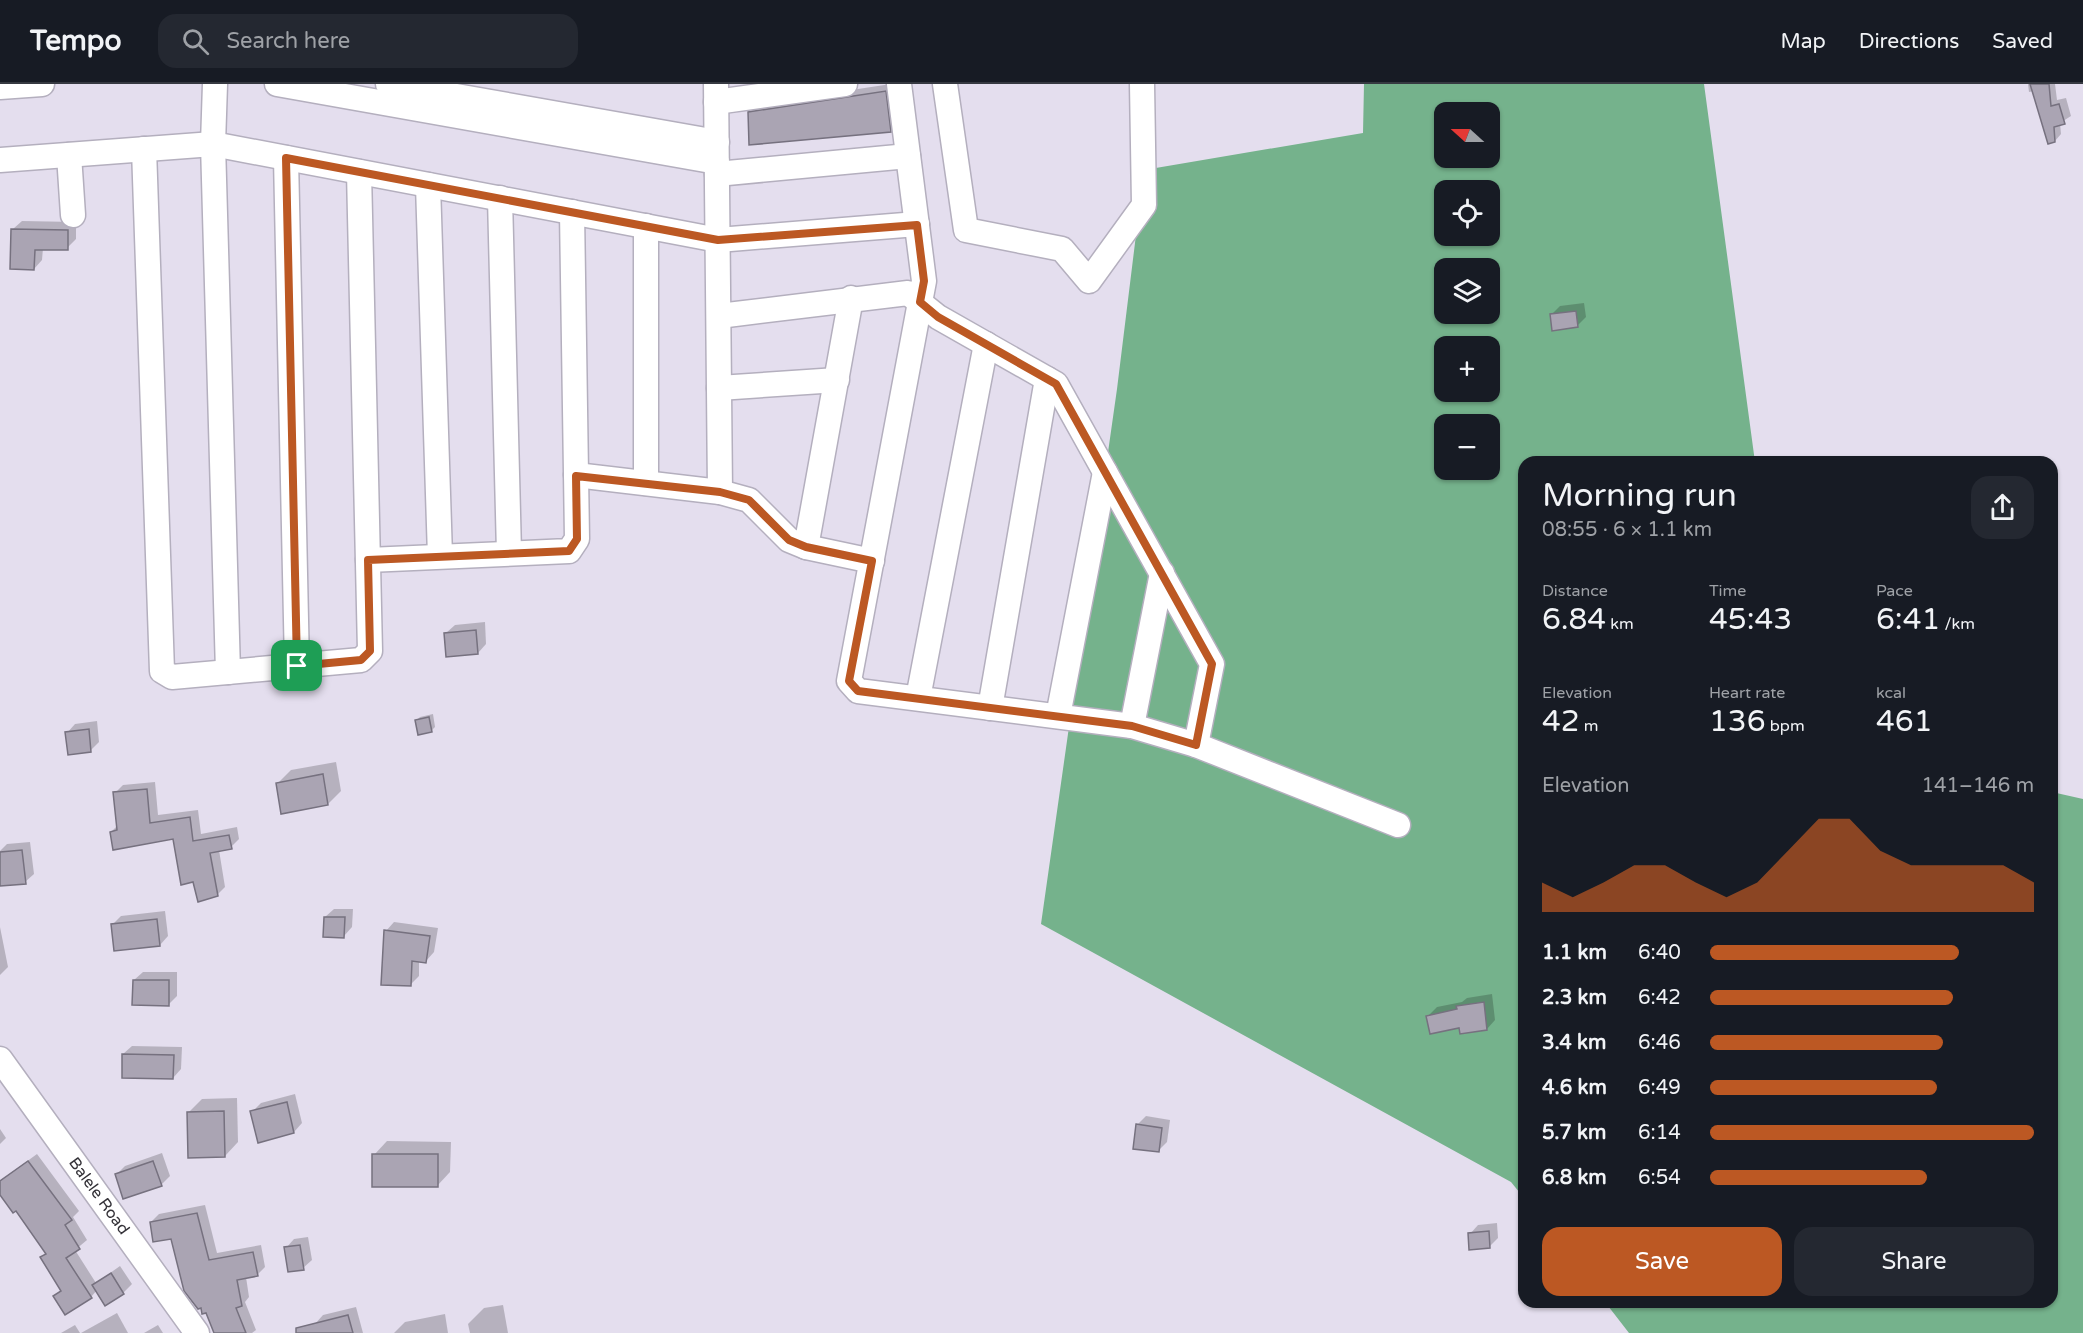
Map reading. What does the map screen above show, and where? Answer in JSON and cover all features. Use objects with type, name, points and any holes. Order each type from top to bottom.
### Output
[{"type":"street","points":[[0,87],[42,84]]},
{"type":"street","points":[[215,84],[213,144],[228,672]]},
{"type":"street","points":[[277,84],[492,103]]},
{"type":"street","points":[[388,84],[492,103],[717,159],[908,156]]},
{"type":"street","points":[[720,492],[716,93],[845,84]]},
{"type":"street","points":[[899,84],[924,281],[849,681],[858,691],[1132,726],[1196,745],[1398,825]]},
{"type":"street","points":[[945,84],[966,230],[1062,249],[1089,282],[1144,205],[1142,84]]},
{"type":"street","points":[[0,160],[213,144],[718,240],[917,225]]},
{"type":"street","points":[[144,149],[162,671],[172,677],[361,660],[370,651],[359,172]]},
{"type":"street","points":[[69,155],[74,215]]},
{"type":"street","points":[[286,158],[297,666]]},
{"type":"street","points":[[428,185],[440,556]]},
{"type":"street","points":[[500,198],[509,554]]},
{"type":"street","points":[[368,560],[569,551],[574,547],[577,539],[572,212]]},
{"type":"street","points":[[646,226],[646,483]]},
{"type":"street","points":[[718,316],[908,293],[938,317],[1056,384],[1212,664],[1196,745]]},
{"type":"street","points":[[806,547],[852,298]]},
{"type":"street","points":[[918,698],[986,344]]},
{"type":"street","points":[[990,708],[1047,379]]},
{"type":"street","points":[[719,388],[837,380]]},
{"type":"street","points":[[1058,716],[1105,472]]},
{"type":"street","points":[[576,476],[720,492],[749,500],[789,540],[806,547],[872,561]]},
{"type":"street","points":[[1132,726],[1162,573]]},
{"type":"street","name":"Balele Road","points":[[0,1059],[197,1333]]},
{"type":"green space","points":[[1364,84],[1704,84],[1754,456],[1518,456],[1518,1191],[1511,1182],[1041,924],[1117,389],[1144,170],[1363,133]]},
{"type":"green space","points":[[2058,793],[2083,799],[2083,1333],[1629,1333],[1610,1308],[2058,1308]]},
{"type":"building","points":[[2030,84],[2049,84],[2051,106],[2059,104],[2065,124],[2054,127],[2055,142],[2048,144]]},
{"type":"building","points":[[886,91],[891,132],[749,145],[748,112]]},
{"type":"building","points":[[11,229],[68,230],[68,250],[35,250],[34,270],[10,269]]},
{"type":"building","points":[[1576,311],[1578,327],[1552,331],[1550,314]]},
{"type":"building","points":[[476,630],[478,654],[446,657],[444,633]]},
{"type":"building","points":[[429,717],[432,732],[418,735],[415,720]]},
{"type":"building","points":[[89,729],[91,752],[68,755],[65,732]]},
{"type":"building","points":[[323,774],[328,805],[281,814],[276,783]]},
{"type":"building","points":[[147,789],[150,823],[190,817],[193,841],[229,835],[232,849],[210,853],[218,896],[198,902],[193,882],[181,885],[173,839],[113,850],[110,832],[117,830],[113,792]]},
{"type":"building","points":[[22,850],[26,884],[0,886],[0,852]]},
{"type":"building","points":[[324,917],[345,917],[344,938],[323,937]]},
{"type":"building","points":[[157,919],[160,946],[114,951],[111,924]]},
{"type":"building","points":[[384,930],[430,936],[426,963],[412,961],[411,986],[381,985]]},
{"type":"building","points":[[133,980],[169,980],[169,1006],[132,1005]]},
{"type":"building","points":[[1484,1002],[1487,1030],[1460,1034],[1459,1028],[1430,1034],[1426,1016],[1457,1009],[1456,1006]]},
{"type":"building","points":[[122,1054],[174,1055],[173,1079],[122,1078]]},
{"type":"building","points":[[287,1102],[294,1133],[258,1143],[250,1111]]},
{"type":"building","points":[[224,1111],[225,1157],[188,1158],[187,1112]]},
{"type":"building","points":[[1136,1124],[1162,1128],[1159,1152],[1133,1149]]},
{"type":"building","points":[[372,1154],[438,1154],[438,1187],[372,1187]]},
{"type":"building","points":[[28,1161],[72,1220],[65,1225],[80,1249],[66,1258],[92,1298],[65,1315],[53,1296],[61,1291],[40,1257],[46,1254],[16,1211],[13,1213],[0,1195],[0,1181]]},
{"type":"building","points":[[153,1161],[162,1186],[123,1199],[115,1174]]},
{"type":"building","points":[[197,1213],[209,1260],[253,1252],[258,1276],[237,1280],[242,1306],[236,1308],[246,1333],[214,1333],[206,1313],[202,1314],[201,1308],[198,1309],[184,1291],[171,1239],[153,1242],[150,1222]]},
{"type":"building","points":[[1489,1231],[1490,1248],[1469,1250],[1468,1233]]},
{"type":"building","points":[[300,1245],[304,1270],[288,1272],[284,1247]]},
{"type":"building","points":[[111,1273],[124,1294],[105,1306],[92,1285]]},
{"type":"building","points":[[348,1315],[353,1333],[296,1333],[296,1328]]},
{"type":"route","points":[[286,158],[718,240],[917,225],[924,281],[920,302],[938,317],[1056,384],[1212,664],[1196,745],[1132,726],[858,691],[849,681],[872,561],[806,547],[789,540],[749,500],[720,492],[576,476],[577,539],[574,547],[569,551],[368,560],[370,651],[361,660],[297,666],[286,158]]}]
